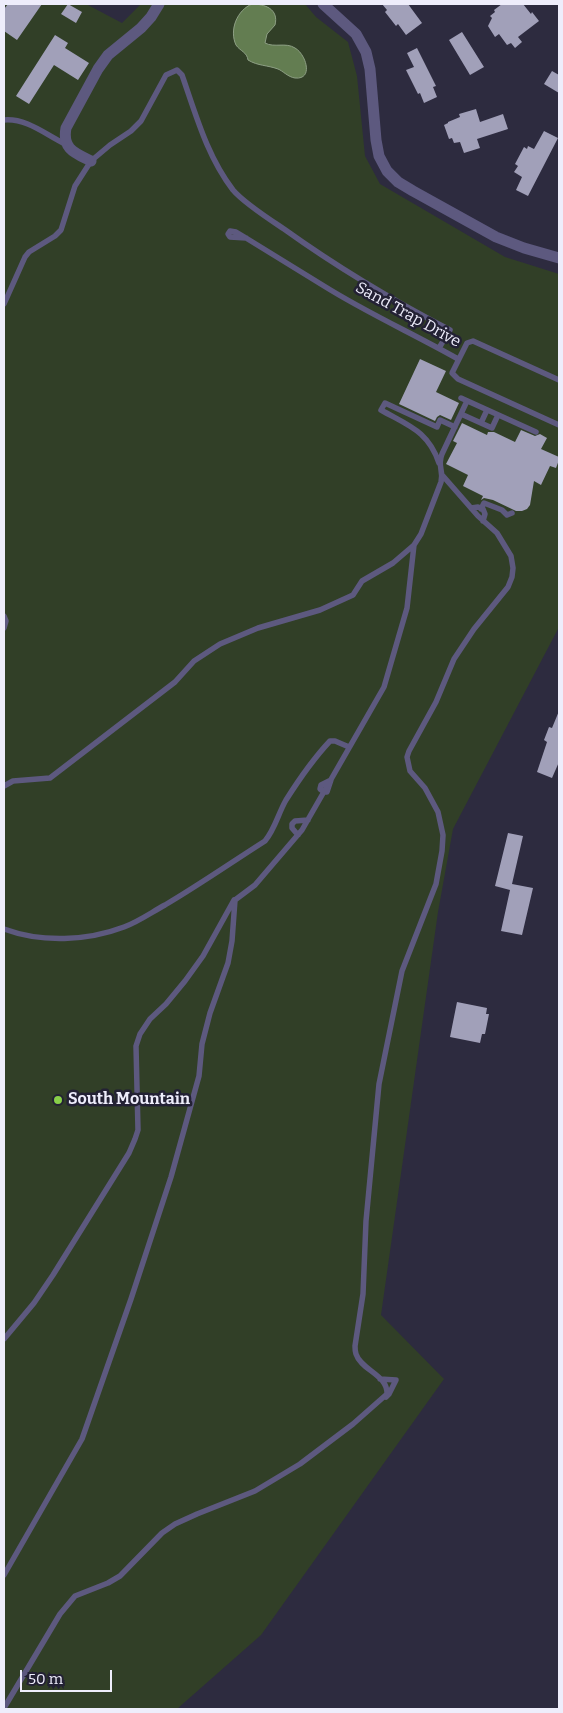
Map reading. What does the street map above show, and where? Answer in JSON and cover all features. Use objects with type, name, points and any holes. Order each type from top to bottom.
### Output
[{"type":"street","points":[[91,161],[73,152],[66,145],[64,136],[66,128],[98,69],[108,55],[141,28],[159,4]]},
{"type":"street","points":[[322,4],[356,34],[366,52],[370,69],[376,140],[379,156],[387,171],[398,182],[496,238],[559,258]]},
{"type":"lane","points":[[4,304],[25,257],[29,252],[55,236],[61,230],[75,186],[91,161],[131,131],[141,121],[166,75],[177,70],[182,75],[201,130],[216,165],[234,191],[261,213],[351,274],[450,330],[439,348]]},
{"type":"lane","points":[[4,120],[14,119],[24,122],[66,145]]},
{"type":"lane","name":"Sand Trap Drive","points":[[246,238],[360,307],[458,359],[452,373],[458,379],[559,425]]},
{"type":"lane","points":[[458,359],[467,343],[473,341],[559,380]]},
{"type":"lane","points":[[439,463],[461,414],[464,400],[536,432]]},
{"type":"lane","points":[[384,1398],[387,1394],[387,1389],[380,1379],[361,1361],[356,1354],[355,1346],[363,1294],[366,1221],[377,1104],[385,1052],[402,971],[436,884],[443,836],[438,812],[425,788],[410,771],[407,757],[436,702],[454,659],[474,629],[508,587],[513,568],[511,556],[497,533],[483,521],[442,476],[434,448],[419,432],[381,410],[385,403],[437,427],[440,420],[455,427]]},
{"type":"lane","points":[[481,423],[487,410]]},
{"type":"lane","points":[[461,414],[492,428],[498,415]]},
{"type":"lane","points":[[4,786],[13,781],[50,778],[175,682],[194,661],[220,644],[258,628],[320,610],[353,595],[362,581],[392,563],[414,545],[428,519],[442,476]]},
{"type":"lane","points":[[481,509],[484,503],[502,510],[507,515],[512,513]]},
{"type":"lane","points":[[471,508],[478,507],[481,509],[485,514],[483,521]]},
{"type":"lane","points":[[4,1339],[34,1303],[53,1275],[129,1153],[138,1130],[136,1046],[140,1034],[150,1019],[166,1004],[185,981],[235,900],[256,885],[298,836],[384,687],[407,608],[414,545]]},
{"type":"lane","points":[[4,616],[6,621],[4,628]]},
{"type":"lane","points":[[4,930],[27,936],[63,938],[98,935],[126,926],[192,889],[265,841],[272,832],[287,800],[322,749],[330,741],[336,741],[350,747]]},
{"type":"lane","points":[[298,836],[292,828],[292,824],[308,820]]},
{"type":"lane","points":[[4,1575],[82,1439],[96,1401],[170,1177],[199,1076],[202,1044],[210,1013],[228,963],[235,900]]},
{"type":"lane","points":[[220,924],[233,929]]},
{"type":"lane","points":[[4,1708],[60,1614],[76,1596],[120,1576],[162,1533],[175,1524],[255,1491],[300,1464],[389,1394],[396,1380],[380,1379]]},
{"type":"shaded area","points":[[4,4],[86,4],[122,23],[141,4],[305,4],[316,17],[348,42],[357,76],[365,156],[380,184],[505,257],[559,274],[559,627],[453,829],[438,912],[381,1315],[444,1379],[261,1635],[177,1709],[4,1709]]},
{"type":"shaded area","points":[[252,4],[266,6],[273,11],[276,20],[275,25],[267,34],[265,43],[291,46],[299,51],[306,66],[305,75],[301,78],[292,77],[278,69],[248,60],[246,55],[236,45],[233,33],[236,21],[242,11]]},
{"type":"building","points":[[8,4],[42,4],[17,40],[4,31],[4,9]]},
{"type":"building","points":[[68,4],[82,12],[76,23],[61,14]]},
{"type":"building","points":[[382,4],[408,4],[422,23],[406,35],[398,24],[396,26],[385,12],[387,10]]},
{"type":"building","points":[[502,4],[523,4],[539,21],[518,37],[522,42],[515,48],[511,43],[507,45],[499,34],[495,37],[488,26],[492,18],[490,16]]},
{"type":"building","points":[[462,32],[484,67],[470,75],[449,40]]},
{"type":"building","points":[[55,35],[68,43],[65,48],[89,63],[78,80],[54,65],[29,104],[16,96]]},
{"type":"building","points":[[417,48],[436,86],[433,87],[437,97],[424,103],[406,70],[414,67],[407,53]]},
{"type":"building","points":[[552,71],[559,75],[559,93],[544,84]]},
{"type":"building","points":[[476,109],[480,122],[503,114],[508,129],[477,139],[480,148],[464,153],[460,142],[454,143],[452,138],[449,139],[444,125],[460,117],[459,114]]},
{"type":"building","points":[[544,131],[558,138],[528,196],[516,190],[522,177],[514,172],[518,166],[515,164],[524,147],[527,149],[528,146],[534,149]]},
{"type":"building","points":[[420,359],[446,371],[436,392],[459,403],[451,420],[440,415],[435,421],[399,404]]},
{"type":"building","points":[[462,423],[487,435],[488,432],[494,432],[515,442],[521,430],[535,436],[540,434],[547,438],[541,449],[559,457],[559,460],[556,468],[550,466],[541,485],[534,481],[530,505],[527,509],[516,511],[493,500],[484,498],[481,500],[483,496],[463,486],[468,475],[446,464],[457,443],[453,441]]},
{"type":"building","points":[[559,711],[559,762],[552,778],[537,772],[547,742],[544,740],[549,727],[552,728]]},
{"type":"building","points":[[508,833],[523,836],[512,884],[533,888],[522,935],[501,931],[510,890],[495,886]]},
{"type":"building","points":[[457,1002],[487,1008],[486,1014],[489,1014],[485,1034],[482,1034],[480,1043],[450,1037]]},
{"type":"place","name":"South Mountain","points":[[58,1100]]}]
